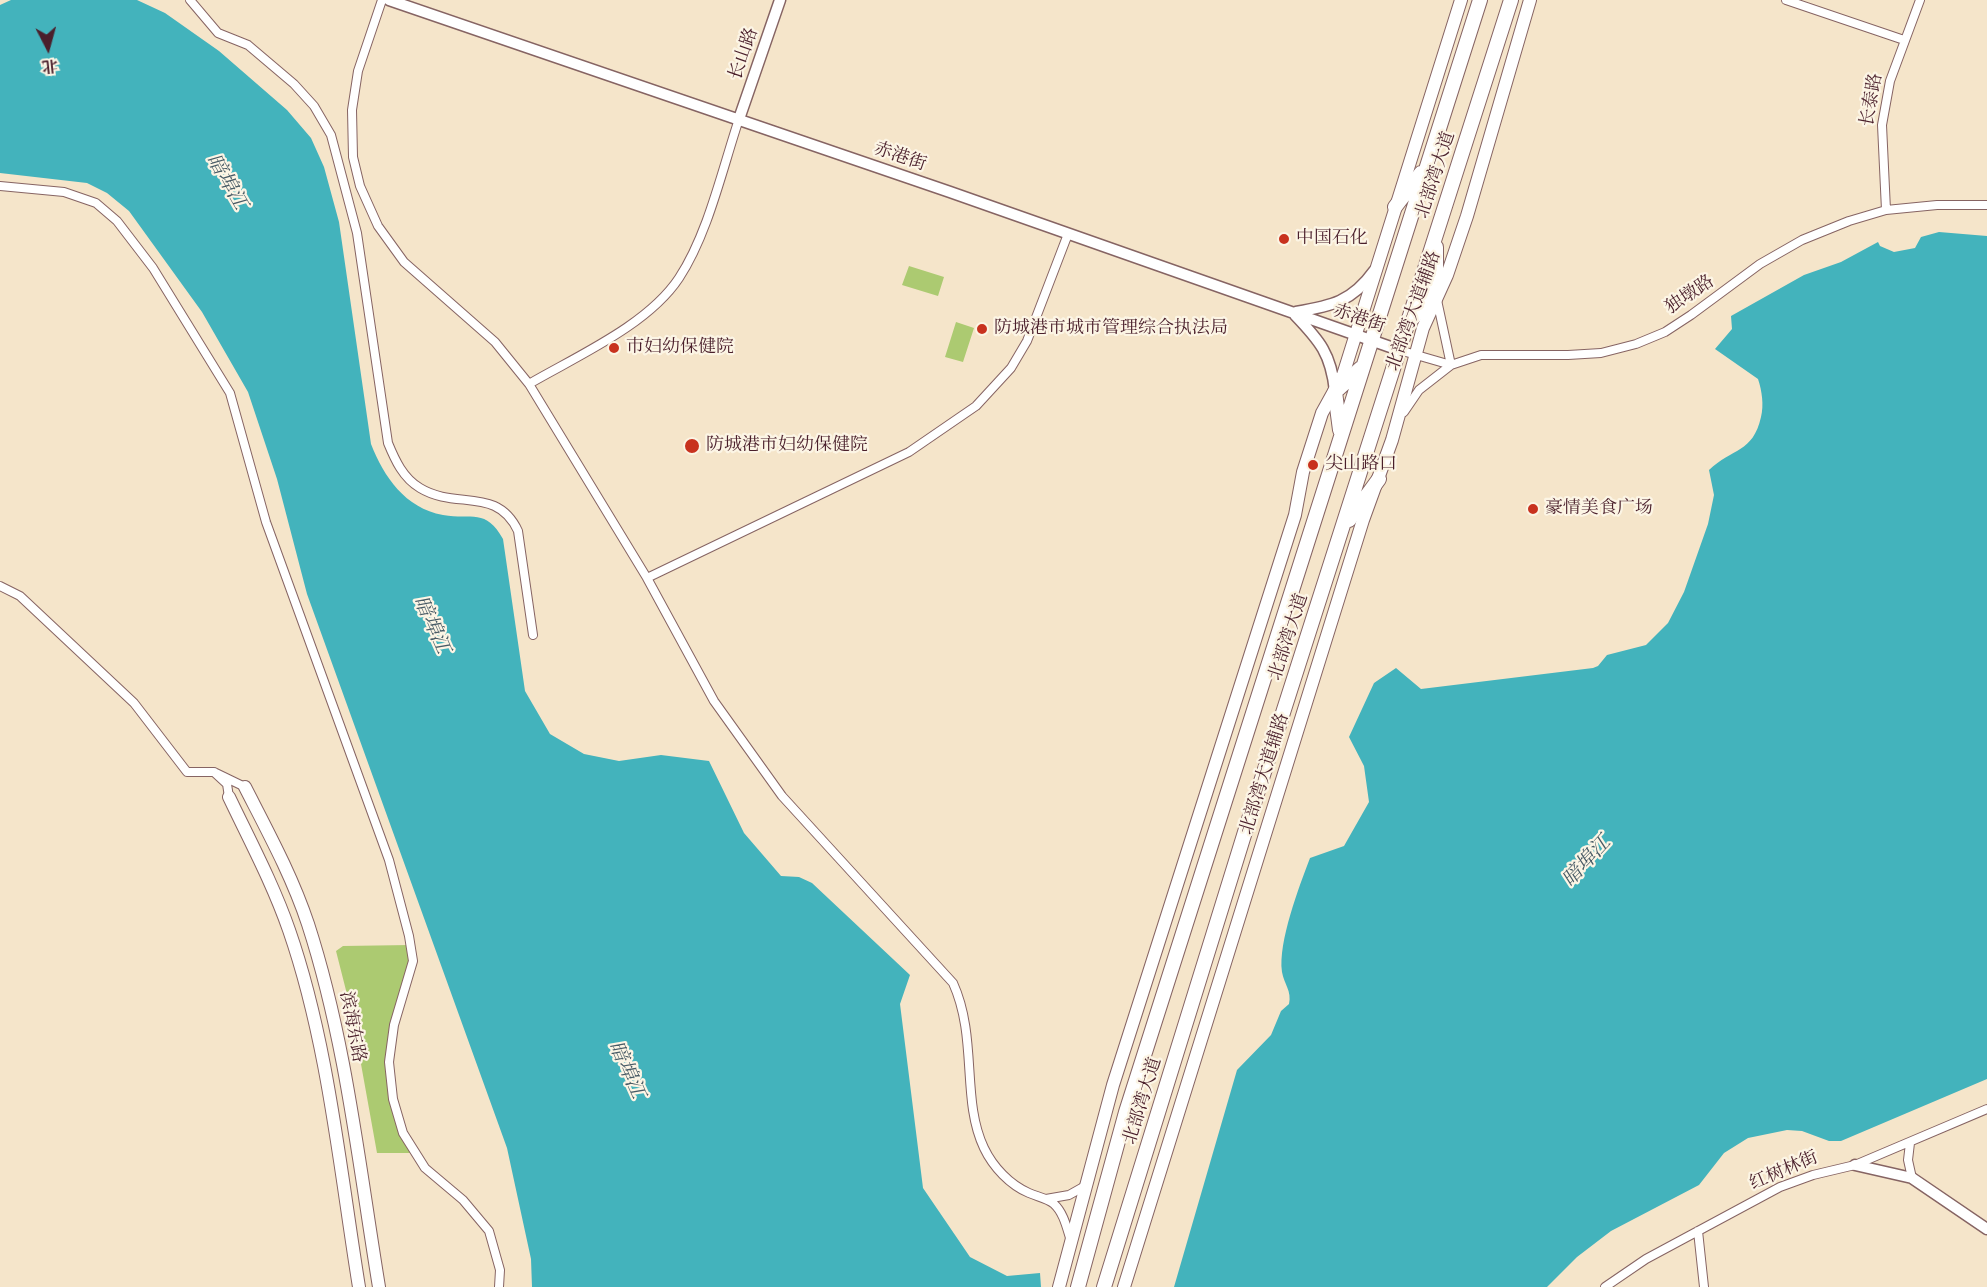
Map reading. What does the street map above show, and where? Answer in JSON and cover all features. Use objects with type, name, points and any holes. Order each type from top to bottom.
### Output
[{"type":"highway","name":"北部湾大道","points":[[1104,1287],[1511,0]]},
{"type":"highway","points":[[1506,17],[1518,0]]},
{"type":"highway","name":"北部湾大道","points":[[1078,1287],[1130,1101],[1479,1]]},
{"type":"highway","points":[[1395,207],[1427,164]]},
{"type":"highway","points":[[1408,323],[1436,294],[1436,234]]},
{"type":"highway","points":[[1341,436],[1335,392],[1363,366]]},
{"type":"highway","points":[[1342,529],[1379,479]]},
{"type":"main road","points":[[1059,1287],[1113,1084],[1295,515],[1303,472],[1323,413],[1335,392],[1461,0]]},
{"type":"main road","name":"北部湾大道辅路","points":[[1124,1287],[1360,531],[1392,440],[1414,355],[1436,294],[1448,275],[1467,216],[1530,0]]},
{"type":"main road","name":"滨海东路","points":[[245,787],[291,878],[324,976],[342,1067],[379,1287]]},
{"type":"main road","name":"滨海东路","points":[[229,797],[272,885],[289,930],[304,982],[331,1114],[359,1287]]},
{"type":"street","points":[[190,0],[218,33],[248,45],[294,84],[324,120],[331,135],[357,233],[387,443],[396,463],[407,478],[420,488],[440,497],[496,505],[514,522],[518,531],[533,635]]},
{"type":"street","points":[[382,0],[358,71],[351,110],[353,157],[360,186],[378,226],[404,262],[495,342],[529,384],[647,578],[714,700],[782,796],[953,982],[964,1006],[975,1118],[984,1149],[1010,1181],[1027,1192],[1046,1199],[1060,1213],[1071,1242]]},
{"type":"street","name":"赤港街","points":[[389,0],[739,119],[1399,350]]},
{"type":"street","name":"长山路","points":[[739,119],[780,0]]},
{"type":"street","points":[[1786,0],[1904,40]]},
{"type":"street","name":"长泰路","points":[[1886,210],[1882,124],[1890,81],[1920,0]]},
{"type":"street","points":[[529,384],[628,326],[678,280],[694,251],[739,119]]},
{"type":"street","points":[[0,186],[64,192],[96,203],[117,221],[153,268],[230,393],[266,522],[389,860],[409,936],[413,961],[394,1024],[389,1062],[393,1099],[403,1132],[425,1168],[463,1200],[489,1232],[500,1270],[499,1287]]},
{"type":"street","name":"独墩路","points":[[1392,440],[1407,406],[1419,390],[1452,365],[1481,355],[1601,353],[1636,344],[1683,321],[1720,297],[1760,264],[1802,240],[1849,221],[1886,210],[1937,205],[1987,205]]},
{"type":"street","points":[[647,578],[909,452],[976,406],[1011,368],[1027,341],[1068,234]]},
{"type":"street","points":[[1292,313],[1325,307],[1349,297],[1363,287],[1375,269]]},
{"type":"street","points":[[1436,294],[1438,315],[1452,365]]},
{"type":"street","points":[[1292,313],[1320,341],[1329,359],[1335,392]]},
{"type":"street","points":[[1399,350],[1452,365]]},
{"type":"street","points":[[0,586],[20,596],[134,703],[187,772],[214,772],[245,787]]},
{"type":"street","points":[[214,772],[227,784],[229,797]]},
{"type":"street","name":"红树林街","points":[[1605,1287],[1646,1259],[1780,1187],[1813,1175],[1855,1165],[1987,1109]]},
{"type":"street","points":[[1910,1143],[1908,1160],[1912,1178]]},
{"type":"street","points":[[1855,1165],[1912,1178],[1987,1228]]},
{"type":"street","points":[[1046,1199],[1069,1195],[1085,1186]]},
{"type":"street","points":[[1698,1231],[1704,1287]]},
{"type":"green space","points":[[909,266],[944,277],[938,296],[902,285]]},
{"type":"green space","points":[[956,322],[974,328],[963,362],[945,357]]},
{"type":"green space","points":[[410,945],[411,964],[387,1063],[397,1123],[410,1153],[377,1153],[352,1014],[336,951],[343,946]]},
{"type":"water","name":"暗埠江","points":[[11,0],[137,0],[165,13],[219,51],[287,110],[311,138],[324,167],[339,222],[371,444],[389,479],[418,506],[443,515],[478,517],[491,523],[497,529],[503,539],[525,691],[550,734],[584,754],[619,761],[661,755],[709,761],[744,833],[781,876],[799,877],[812,883],[910,975],[900,1004],[923,1188],[970,1257],[1007,1276],[1040,1273],[1041,1287],[532,1287],[531,1259],[507,1148],[307,594],[277,479],[248,392],[202,312],[129,211],[107,193],[87,183],[0,173],[0,5]]},
{"type":"water","name":"暗埠江","points":[[1939,232],[1987,236],[1987,1079],[1841,1141],[1829,1141],[1802,1131],[1787,1130],[1748,1138],[1724,1153],[1699,1185],[1611,1231],[1577,1257],[1547,1287],[1174,1287],[1237,1070],[1271,1035],[1281,1011],[1289,1004],[1289,991],[1282,972],[1283,946],[1290,915],[1310,858],[1344,846],[1369,802],[1364,766],[1349,737],[1374,683],[1396,668],[1421,689],[1593,668],[1598,666],[1607,655],[1646,645],[1668,623],[1684,592],[1708,524],[1714,495],[1709,470],[1747,444],[1753,437],[1761,417],[1762,398],[1758,379],[1715,349],[1732,329],[1731,316],[1804,275],[1841,262],[1878,242],[1880,246],[1894,252],[1915,248],[1921,237]]},
{"type":"place","name":"中国石化","points":[[1284,239]]},
{"type":"place","name":"防城港市城市管理综合执法局","points":[[982,329]]},
{"type":"place","name":"巿妇幼保健院","points":[[614,348]]},
{"type":"place","name":"防城港市妇幼保健院","points":[[692,446]]},
{"type":"place","name":"尖山路口","points":[[1313,465]]},
{"type":"place","name":"豪情美食广场","points":[[1533,509]]}]
